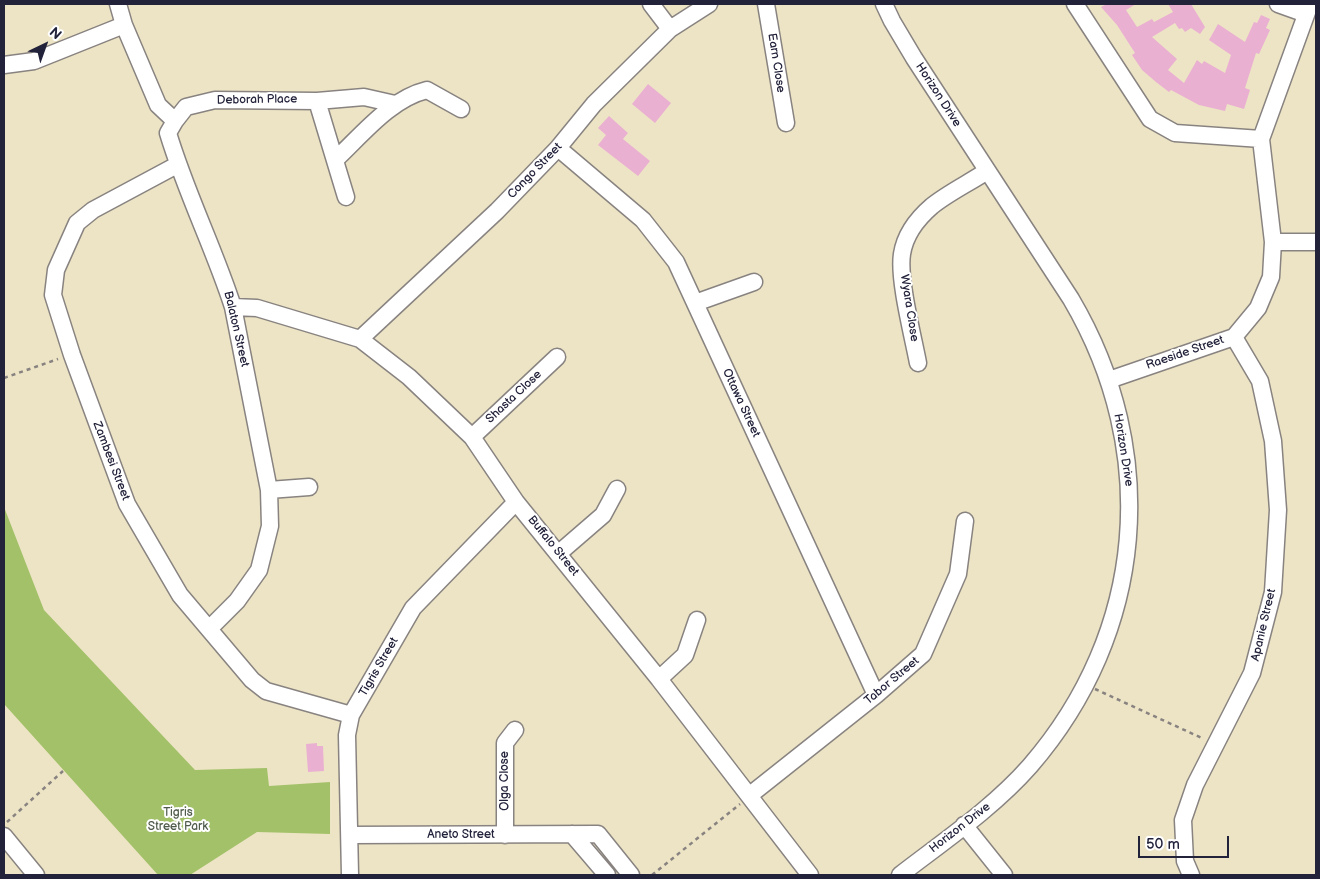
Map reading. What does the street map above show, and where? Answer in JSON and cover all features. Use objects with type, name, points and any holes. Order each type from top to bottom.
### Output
[{"type":"street","points":[[118,4],[124,25],[158,105],[174,122]]},
{"type":"street","points":[[651,4],[670,29]]},
{"type":"street","name":"Congo Street","points":[[360,339],[497,211],[558,148],[594,104],[670,29],[710,4]]},
{"type":"street","name":"Earn Close","points":[[766,4],[786,123]]},
{"type":"street","name":"Horizon Drive","points":[[884,4],[896,29],[1079,313],[1093,339],[1109,380],[1124,442],[1130,495],[1123,578],[1111,622],[1098,659],[1086,684],[1054,735],[1029,767],[1003,793],[900,875]]},
{"type":"street","points":[[1075,4],[1150,119],[1175,133],[1261,139]]},
{"type":"street","points":[[1278,4],[1308,9]]},
{"type":"street","name":"Raeside Street","points":[[1109,380],[1234,337],[1258,308],[1271,277],[1273,242],[1261,139],[1308,9]]},
{"type":"street","points":[[4,65],[34,61],[124,25]]},
{"type":"street","points":[[335,160],[395,104],[414,93],[427,90],[461,109]]},
{"type":"street","name":"Deborah Place","points":[[174,122],[186,107],[215,100],[317,101],[364,96],[395,104]]},
{"type":"street","points":[[317,101],[346,197]]},
{"type":"street","name":"Balaton Street","points":[[174,122],[168,133],[177,165],[224,280],[232,308],[269,490],[270,526],[260,570],[237,601],[209,629]]},
{"type":"street","name":"Ottawa Street","points":[[558,148],[643,220],[676,262],[876,695]]},
{"type":"street","name":"Zambesi Street","points":[[177,165],[93,210],[77,223],[64,247],[52,286],[52,295],[127,504],[180,595],[252,680],[266,691],[351,715]]},
{"type":"street","name":"Wyara Close","points":[[918,364],[902,274],[902,254],[909,234],[920,217],[932,206],[987,171]]},
{"type":"street","points":[[1273,242],[1316,242]]},
{"type":"street","points":[[695,303],[754,282]]},
{"type":"street","name":"Buffalo Street","points":[[232,308],[258,308],[360,339],[409,377],[472,437],[516,502],[659,679],[810,875]]},
{"type":"street","name":"Apanie Street","points":[[1191,875],[1185,861],[1183,820],[1195,785],[1254,664],[1273,592],[1278,510],[1273,441],[1260,381],[1234,337]]},
{"type":"street","name":"Shasta Close","points":[[472,437],[557,358]]},
{"type":"street","points":[[269,490],[309,487]]},
{"type":"street","points":[[559,553],[603,515],[618,489]]},
{"type":"street","name":"Tigris Street","points":[[350,875],[347,735],[351,715],[412,608],[516,502]]},
{"type":"street","name":"Tabor Street","points":[[750,795],[876,695],[923,654],[958,574],[965,521]]},
{"type":"street","points":[[659,679],[685,655],[697,620]]},
{"type":"street","name":"Olga Close","points":[[505,835],[505,743],[515,730]]},
{"type":"street","points":[[964,825],[1004,875]]},
{"type":"street","points":[[5,829],[36,875]]},
{"type":"street","points":[[572,834],[606,875]]},
{"type":"street","name":"Aneto Street","points":[[350,835],[598,834],[631,875]]},
{"type":"path","points":[[4,378],[72,355]]},
{"type":"path","points":[[1086,684],[1216,745]]},
{"type":"path","points":[[5,829],[63,771]]},
{"type":"path","points":[[652,875],[750,795]]},
{"type":"green space","name":"Tigris Street Park","points":[[4,507],[44,610],[195,770],[267,768],[269,786],[330,782],[330,834],[257,832],[190,875],[158,875],[4,704]]},
{"type":"building","points":[[1107,4],[1136,4],[1126,10],[1137,27],[1152,19],[1154,22],[1173,12],[1168,4],[1191,4],[1205,27],[1200,34],[1191,28],[1185,32],[1182,28],[1179,29],[1175,23],[1152,37],[1177,59],[1168,70],[1184,83],[1197,60],[1202,64],[1204,61],[1225,73],[1231,55],[1209,40],[1218,24],[1245,42],[1254,22],[1257,23],[1261,15],[1270,19],[1266,28],[1270,30],[1259,54],[1256,53],[1245,88],[1250,90],[1244,109],[1227,104],[1225,111],[1199,105],[1171,90],[1169,92],[1142,70],[1132,55],[1135,53],[1117,25],[1101,7]]},
{"type":"building","points":[[648,84],[671,103],[655,123],[632,104]]},
{"type":"building","points":[[609,116],[628,133],[623,139],[650,161],[638,176],[598,145],[606,135],[598,128]]},
{"type":"building","points":[[317,743],[317,746],[323,746],[324,771],[308,772],[306,744]]}]
